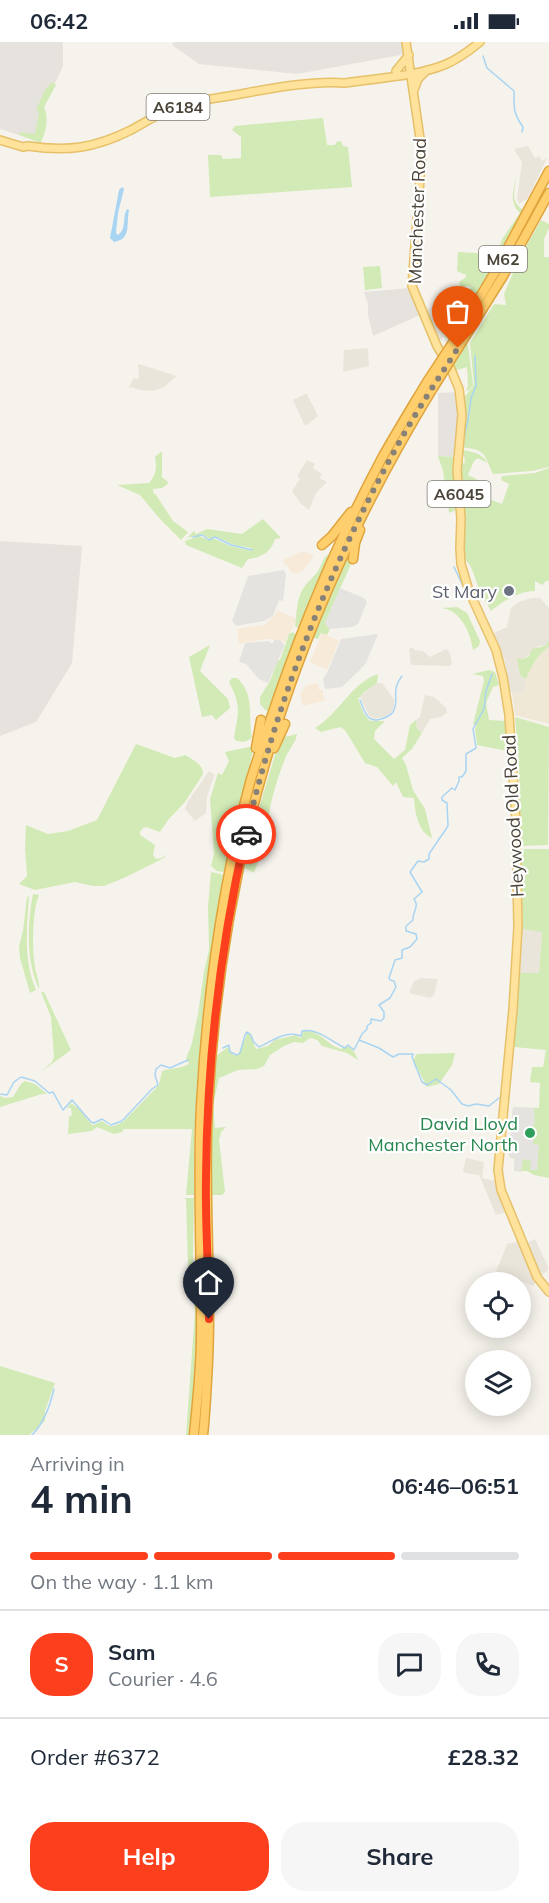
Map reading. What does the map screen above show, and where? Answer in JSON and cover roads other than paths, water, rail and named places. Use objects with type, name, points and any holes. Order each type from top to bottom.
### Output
[{"type":"highway","name":"M62","points":[[455,346],[549,171]]},
{"type":"highway","name":"M62","points":[[322,545],[351,512],[371,474],[503,276],[549,192]]},
{"type":"highway","name":"M62","points":[[203,1435],[210,1338],[206,1167],[208,1105],[216,1012],[228,920],[239,861],[262,770],[285,698],[315,617],[369,499],[430,385]]},
{"type":"highway","name":"M62","points":[[353,559],[359,532],[401,439]]},
{"type":"highway","name":"M62","points":[[251,778],[279,694],[310,614],[336,553],[383,457]]},
{"type":"highway","name":"M62","points":[[194,1435],[201,1340],[199,1181],[207,1014],[221,920],[261,720]]},
{"type":"highway","name":"M62","points":[[262,770],[268,762],[285,723]]},
{"type":"main road","name":"Manchester Road","points":[[406,42],[422,152],[412,286],[435,342]]},
{"type":"main road","name":"A6184","points":[[0,140],[23,147],[78,149],[118,136],[184,104],[270,89],[334,82],[345,83],[427,69],[444,65],[462,56],[477,42]]},
{"type":"main road","name":"A6184","points":[[334,82],[344,78],[411,71],[442,63],[477,42]]},
{"type":"main road","points":[[396,71],[408,55]]},
{"type":"main road","points":[[414,90],[418,79],[427,69]]},
{"type":"main road","name":"A6184","points":[[0,135],[28,146]]},
{"type":"main road","name":"Heywood Old Road","points":[[435,342],[454,375],[460,394],[462,415],[457,470],[461,518],[461,564],[469,591],[487,627],[500,663],[506,692],[512,762],[516,821],[518,927],[515,989],[498,1179],[501,1192],[537,1278],[549,1292]]},
{"type":"water","points":[[122,187],[124,189],[116,233],[118,235],[122,230],[127,209],[129,210],[127,230],[124,238],[114,242],[110,238],[119,190]]},
{"type":"waterway","points":[[483,56],[487,68],[514,91],[515,110],[523,127],[522,132]]},
{"type":"waterway","points":[[463,442],[471,398],[476,386],[475,356]]},
{"type":"waterway","points":[[193,537],[202,535],[209,540],[215,537],[231,545],[252,550]]},
{"type":"waterway","points":[[454,567],[465,590]]},
{"type":"waterway","points":[[223,1048],[229,1045],[230,1052],[237,1055],[240,1053],[247,1032],[259,1047],[280,1037],[290,1034],[301,1036],[302,1031],[308,1031],[319,1033],[345,1048],[348,1045],[354,1050],[371,1023],[371,1019],[381,1021],[384,1018],[384,1012],[379,1005],[390,998],[396,987],[394,981],[389,978],[395,960],[402,958],[402,950],[410,947],[417,939],[416,934],[406,931],[406,926],[413,920],[416,907],[414,899],[422,892],[410,872],[418,861],[424,862],[429,859],[429,854],[448,826],[447,803],[442,800],[442,797],[452,788],[455,790],[459,777],[462,777],[466,771],[466,754],[476,748],[473,729],[484,709],[486,691],[492,674]]},
{"type":"waterway","points":[[360,700],[369,718],[383,719],[395,708],[398,681],[402,676]]},
{"type":"waterway","points":[[359,1040],[393,1057],[399,1054],[413,1054],[412,1057],[422,1082],[427,1085],[436,1079],[451,1090],[462,1104],[489,1106],[499,1098]]},
{"type":"waterway","points":[[0,1094],[7,1095],[14,1082],[21,1077],[35,1081],[49,1093],[53,1092],[63,1110],[72,1100],[91,1122],[102,1119],[111,1125],[122,1121],[158,1085],[156,1069],[161,1065],[170,1068],[188,1060]]},
{"type":"waterway","points":[[32,1435],[46,1414],[54,1389]]},
{"type":"place","name":"St Mary","points":[[509,591]]},
{"type":"place","name":"David Lloyd Manchester North","points":[[530,1133]]}]
